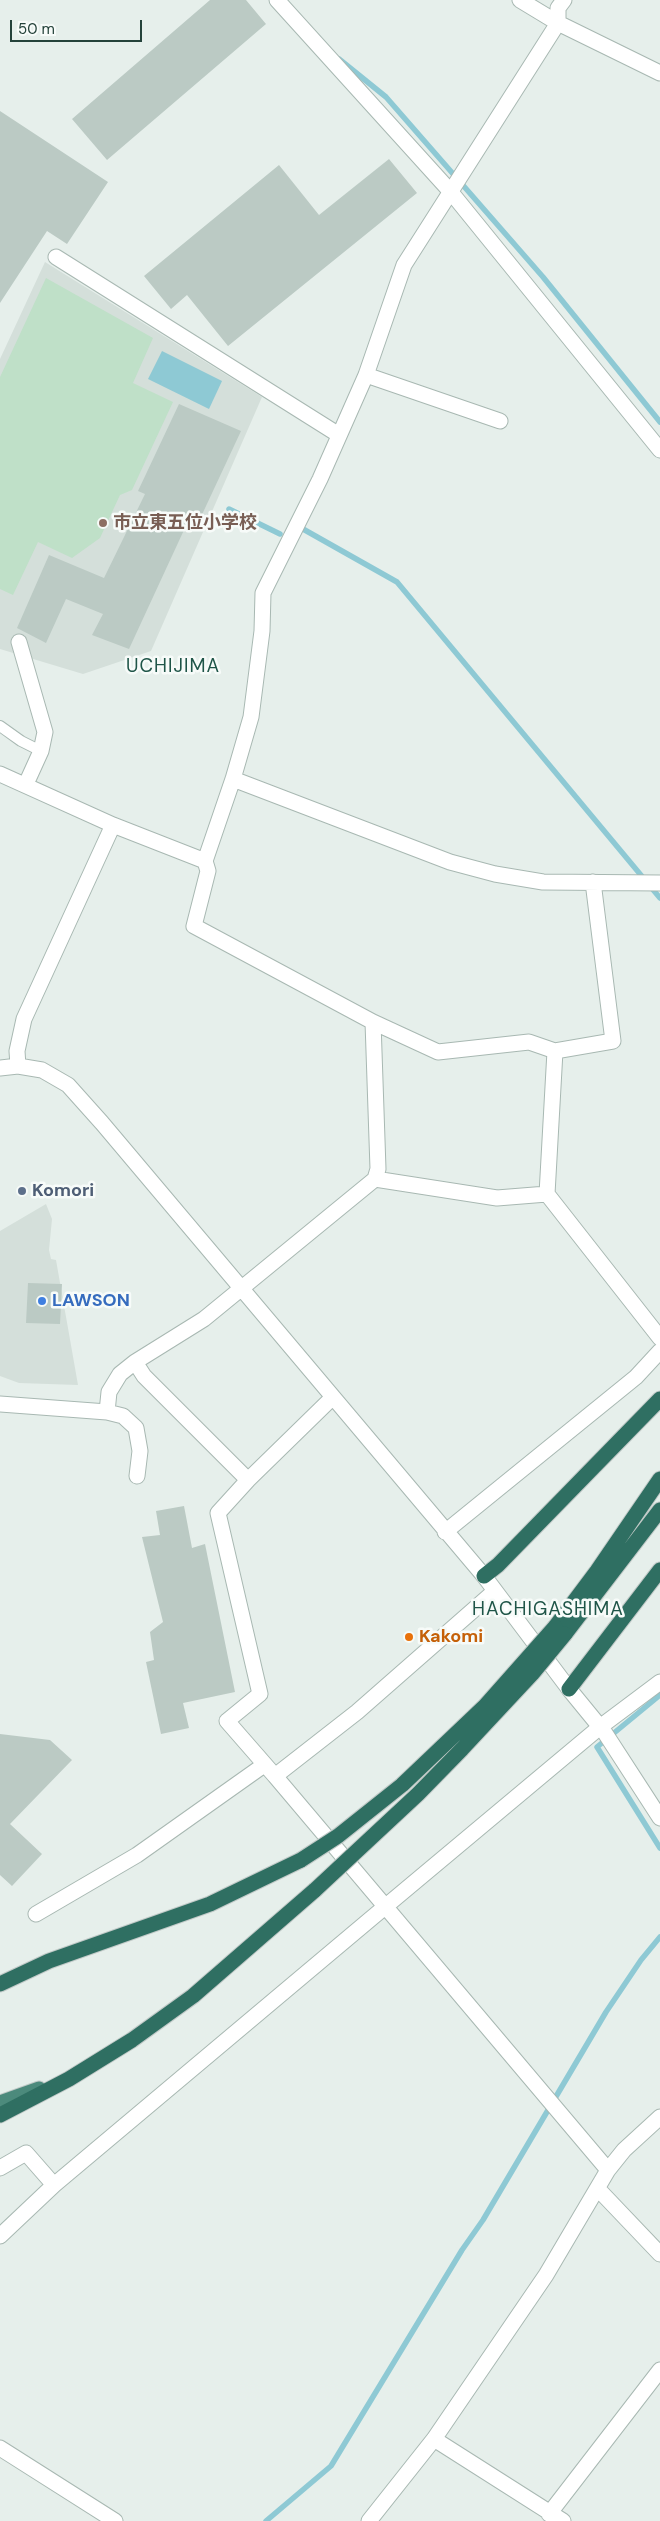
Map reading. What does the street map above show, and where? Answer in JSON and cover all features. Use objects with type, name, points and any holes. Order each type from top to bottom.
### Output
[{"type":"highway","points":[[484,1576],[498,1565],[660,1399]]},
{"type":"highway","points":[[0,2115],[69,2080],[132,2040],[192,1996],[315,1890],[418,1794],[532,1674],[597,1571],[660,1479]]},
{"type":"highway","points":[[0,1984],[49,1961],[210,1904],[301,1860],[338,1836],[415,1773],[485,1706],[560,1630],[660,1510]]},
{"type":"highway","points":[[569,1689],[660,1570]]},
{"type":"highway","points":[[0,2103],[69,2080]]},
{"type":"street","points":[[277,0],[450,191],[660,450]]},
{"type":"street","points":[[520,0],[558,23],[660,73]]},
{"type":"street","points":[[564,0],[558,8],[558,23],[404,265],[366,375],[263,593],[262,631],[251,717],[206,861],[208,871],[194,926],[373,1022],[438,1052],[529,1042],[555,1051],[613,1041],[593,882]]},
{"type":"street","points":[[56,257],[339,434]]},
{"type":"street","points":[[366,375],[500,421]]},
{"type":"street","points":[[19,642],[45,732],[41,751],[26,784]]},
{"type":"street","points":[[0,774],[26,784],[113,825],[206,861]]},
{"type":"street","points":[[233,779],[450,862],[495,874],[543,882],[660,884]]},
{"type":"street","points":[[18,1066],[17,1051],[24,1019],[113,825]]},
{"type":"street","points":[[106,1412],[109,1392],[120,1374],[135,1362],[204,1319],[375,1179],[378,1169],[373,1022]]},
{"type":"street","points":[[555,1051],[547,1194],[660,1338]]},
{"type":"street","points":[[0,1068],[18,1066],[42,1070],[68,1085],[484,1576],[569,1689],[603,1730],[660,1818]]},
{"type":"street","points":[[375,1179],[497,1198],[547,1194]]},
{"type":"street","points":[[445,1532],[636,1377],[660,1351]]},
{"type":"street","points":[[135,1362],[144,1376],[248,1480]]},
{"type":"street","points":[[333,1397],[248,1480],[218,1513],[260,1694],[227,1721],[386,1906],[608,2170]]},
{"type":"street","points":[[0,1404],[106,1412],[123,1416],[136,1428],[140,1451],[137,1476]]},
{"type":"street","points":[[274,1776],[357,1712],[494,1591]]},
{"type":"street","points":[[0,2236],[54,2185],[386,1906],[660,1682]]},
{"type":"street","points":[[36,1914],[137,1855],[264,1765]]},
{"type":"street","points":[[369,2521],[434,2439],[546,2275],[608,2170],[624,2150],[660,2118]]},
{"type":"street","points":[[0,2168],[26,2153],[54,2185]]},
{"type":"street","points":[[598,2189],[660,2254]]},
{"type":"street","points":[[434,2439],[556,2517],[660,2370]]},
{"type":"street","points":[[0,2448],[115,2521]]},
{"type":"lane","points":[[0,726],[20,741],[41,751]]},
{"type":"shaded area","name":"市立東五位小学校","points":[[45,262],[262,397],[151,651],[83,674],[0,649],[0,359]]},
{"type":"shaded area","points":[[46,1204],[52,1219],[49,1250],[51,1259],[56,1260],[78,1385],[19,1383],[0,1376],[0,1231]]},
{"type":"green space","points":[[46,278],[153,338],[133,383],[173,402],[132,490],[120,495],[100,538],[72,558],[38,542],[13,595],[0,589],[0,377]]},
{"type":"water","points":[[162,351],[222,381],[209,409],[148,379]]},
{"type":"building","points":[[210,0],[246,0],[266,24],[107,160],[72,119]]},
{"type":"building","points":[[0,111],[108,182],[67,244],[47,231],[0,303]]},
{"type":"building","points":[[389,159],[417,193],[228,346],[187,295],[171,309],[144,276],[279,165],[319,215]]},
{"type":"building","points":[[179,404],[241,431],[199,521],[190,517],[129,649],[92,635],[103,614],[66,599],[46,643],[17,628],[49,555],[104,578],[145,494],[138,491]]},
{"type":"building","points":[[28,1283],[62,1284],[60,1324],[26,1323]]},
{"type":"building","points":[[184,1506],[192,1548],[205,1544],[235,1692],[183,1703],[189,1728],[161,1734],[146,1662],[154,1660],[150,1632],[163,1622],[142,1537],[160,1535],[156,1511]]},
{"type":"building","points":[[0,1734],[50,1740],[72,1760],[10,1824],[42,1854],[12,1886],[0,1875]]},
{"type":"waterway","points":[[339,59],[386,97],[543,277],[660,422]]},
{"type":"waterway","points":[[229,509],[280,534]]},
{"type":"waterway","points":[[303,529],[397,582],[660,898]]},
{"type":"waterway","points":[[660,1695],[597,1747],[660,1848]]},
{"type":"waterway","points":[[266,2521],[331,2466],[462,2250],[483,2220],[606,2012],[641,1960],[660,1937]]},
{"type":"place","name":"市立東五位小学校","points":[[103,523]]},
{"type":"place","name":"Komori","points":[[22,1191]]},
{"type":"place","name":"LAWSON","points":[[42,1301]]},
{"type":"place","name":"Kakomi","points":[[409,1637]]},
{"type":"district","name":"UCHIJIMA","points":[[173,667]]},
{"type":"district","name":"HACHIGASHIMA","points":[[548,1610]]}]
